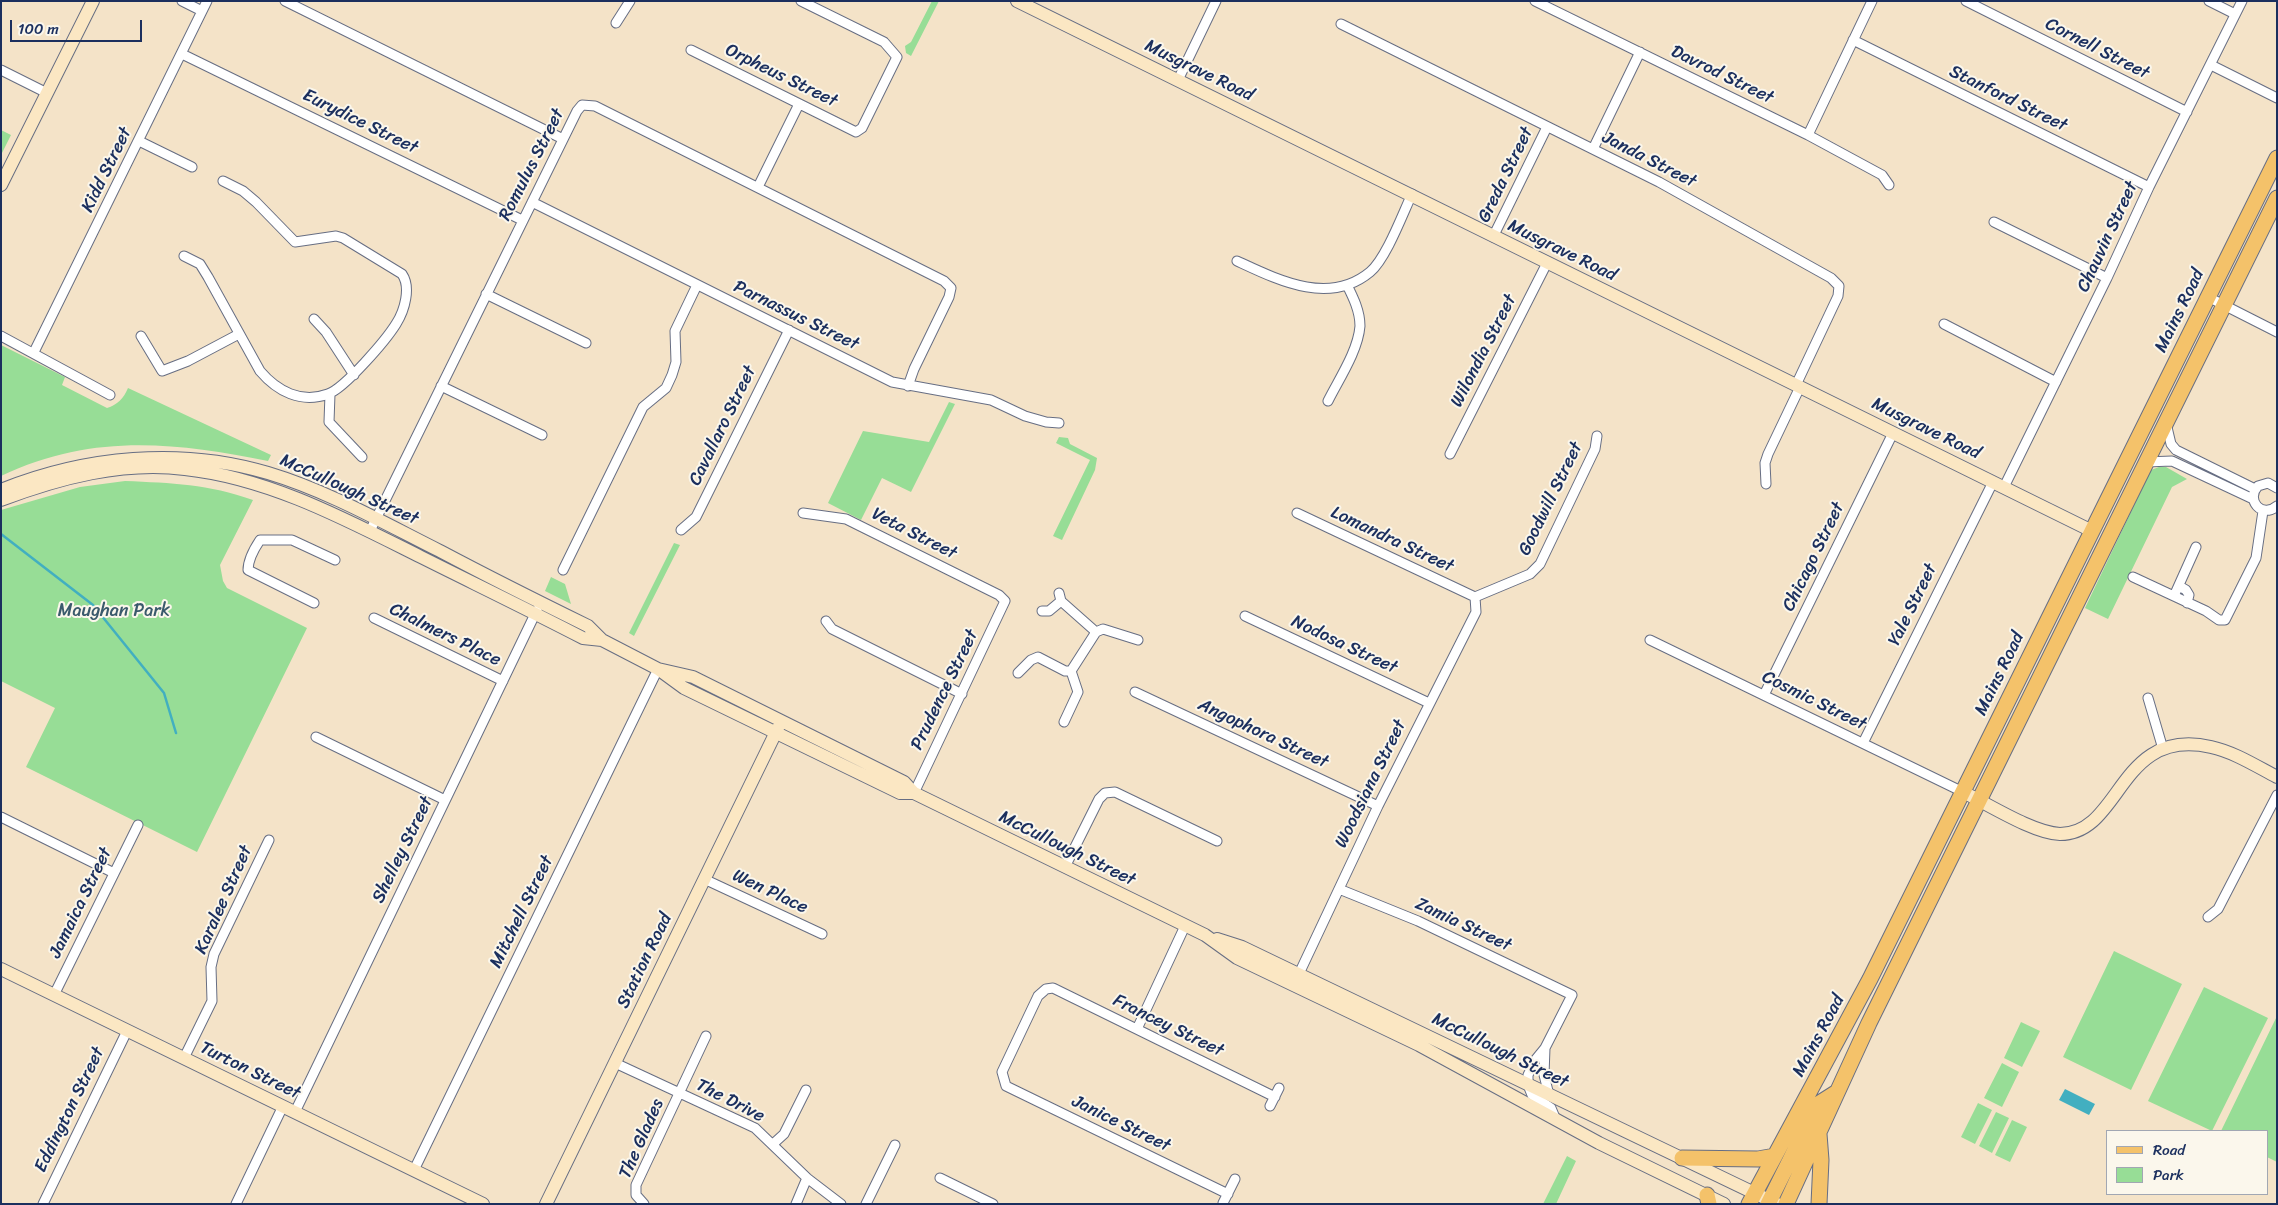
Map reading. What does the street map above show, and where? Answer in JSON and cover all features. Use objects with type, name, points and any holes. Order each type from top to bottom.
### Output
[{"type":"main road","points":[[1,186],[93,1]]},
{"type":"main road","name":"Musgrave Road","points":[[1017,1],[1412,194],[1493,237],[2092,531]]},
{"type":"main road","name":"Mains Road","points":[[1752,1198],[1866,988],[2277,158]]},
{"type":"main road","name":"Mains Road","points":[[1786,1204],[1837,1092],[1979,800],[2276,203]]},
{"type":"main road","name":"McCullough Street","points":[[1,490],[43,476],[86,465],[147,457],[189,459],[267,473],[303,485],[376,518],[538,608],[583,638],[602,640],[658,669],[684,688],[775,734],[900,793],[914,794],[1205,936],[1242,947],[1296,979],[1556,1120],[1708,1200],[1724,1204]]},
{"type":"main road","name":"McCullough Street","points":[[1,500],[63,479],[145,467],[185,469],[230,477],[271,488],[538,608]]},
{"type":"main road","name":"McCullough Street","points":[[658,669],[693,677],[904,782],[914,794]]},
{"type":"main road","name":"Station Road","points":[[546,1204],[782,721]]},
{"type":"main road","points":[[1963,792],[2042,831],[2058,834],[2072,832],[2093,820],[2130,772],[2145,758],[2163,749],[2186,744],[2213,747],[2277,776]]},
{"type":"main road","name":"Turton Street","points":[[1,969],[483,1204]]},
{"type":"main road","name":"McCullough Street","points":[[1296,979],[1682,1158],[1752,1198],[1772,1203]]},
{"type":"main road","points":[[1772,1203],[1818,1104],[1837,1092]]},
{"type":"main road","points":[[1819,1132],[1821,1160],[1819,1204]]},
{"type":"main road","points":[[1682,1158],[1758,1158],[1775,1156]]},
{"type":"street","points":[[182,1],[202,11]]},
{"type":"street","name":"Kidd Street","points":[[34,352],[207,1]]},
{"type":"street","points":[[285,1],[563,139]]},
{"type":"street","points":[[616,23],[630,1]]},
{"type":"street","name":"Orpheus Street","points":[[691,50],[856,132],[862,128],[897,57],[884,42],[801,1]]},
{"type":"street","points":[[1178,80],[1216,1]]},
{"type":"street","name":"Davrod Street","points":[[1535,1],[1808,135],[1882,175],[1889,185]]},
{"type":"street","points":[[1808,135],[1872,1]]},
{"type":"street","name":"Cornell Street","points":[[1966,1],[2187,112]]},
{"type":"street","points":[[2209,1],[2236,14]]},
{"type":"street","name":"Chauvin Street","points":[[1998,484],[2056,382],[2149,187],[2242,1]]},
{"type":"street","name":"Janda Street","points":[[1341,24],[1659,182],[1831,278],[1839,286],[1838,296],[1798,386]]},
{"type":"street","name":"Stanford Street","points":[[1853,40],[2149,187]]},
{"type":"street","points":[[1593,149],[1640,52]]},
{"type":"street","name":"Eurydice Street","points":[[182,54],[522,220]]},
{"type":"street","points":[[2211,65],[2277,98]]},
{"type":"street","points":[[1,70],[47,93]]},
{"type":"street","points":[[758,187],[799,104]]},
{"type":"street","name":"Romulus Street","points":[[370,531],[522,220],[582,106],[595,106],[944,281],[951,288],[908,386]]},
{"type":"street","name":"Greda Street","points":[[1493,237],[1547,128]]},
{"type":"street","points":[[139,141],[192,167]]},
{"type":"street","points":[[184,256],[200,264],[260,371],[271,384],[287,394],[302,397],[330,394],[354,375],[396,324],[407,289],[407,281],[402,274],[343,238],[336,236],[295,242],[256,202],[242,191],[223,181]]},
{"type":"street","points":[[1237,261],[1271,277],[1299,287],[1330,288],[1347,285],[1371,271],[1385,251],[1412,194]]},
{"type":"street","name":"Parnassus Street","points":[[532,202],[892,382],[991,400],[1025,416],[1046,422],[1059,423]]},
{"type":"street","points":[[1994,222],[2107,278]]},
{"type":"street","name":"Wilondia Street","points":[[1450,454],[1547,263]]},
{"type":"street","points":[[563,570],[643,407],[666,388],[676,362],[675,331],[697,285]]},
{"type":"street","points":[[1328,401],[1350,354],[1360,326],[1354,301],[1347,285]]},
{"type":"street","points":[[486,294],[586,344]]},
{"type":"street","points":[[2208,298],[2277,332]]},
{"type":"street","points":[[314,320],[326,332],[354,375]]},
{"type":"street","points":[[1944,324],[2056,382]]},
{"type":"street","name":"Cavallaro Street","points":[[681,530],[696,517],[788,330]]},
{"type":"street","points":[[141,336],[162,371],[188,361],[239,334]]},
{"type":"street","points":[[1,336],[34,352],[110,395]]},
{"type":"street","points":[[441,386],[542,435]]},
{"type":"street","points":[[1766,484],[1765,463],[1798,386]]},
{"type":"street","points":[[330,394],[329,422],[362,457]]},
{"type":"street","points":[[2166,422],[2170,444],[2176,450],[2255,489]]},
{"type":"street","name":"Chicago Street","points":[[1764,694],[1893,433]]},
{"type":"street","name":"Goodwill Street","points":[[1475,597],[1530,574],[1540,564],[1595,450],[1597,436]]},
{"type":"street","points":[[2146,462],[2172,461],[2253,499]]},
{"type":"street","points":[[2277,488],[2268,483],[2263,484],[2255,489],[2253,499],[2254,504],[2263,511],[2277,506]]},
{"type":"street","name":"Yale Street","points":[[1863,743],[1998,484]]},
{"type":"street","points":[[2133,577],[2206,611],[2219,620],[2225,620],[2256,558],[2260,543],[2263,511]]},
{"type":"street","name":"Veta Street","points":[[803,513],[846,519],[999,595],[1005,601]]},
{"type":"street","name":"Lomandra Street","points":[[1296,513],[1475,597]]},
{"type":"street","points":[[314,603],[248,570],[248,564],[256,546],[260,540],[292,540],[335,560]]},
{"type":"street","points":[[2174,596],[2196,548]]},
{"type":"street","points":[[2179,586],[2186,590],[2189,595],[2186,603]]},
{"type":"street","points":[[1042,611],[1049,611],[1060,597],[1096,632]]},
{"type":"street","name":"Woodsiana Street","points":[[1296,979],[1428,703],[1476,612],[1475,597]]},
{"type":"street","name":"Prudence Street","points":[[914,794],[1005,601]]},
{"type":"street","name":"Shelley Street","points":[[295,1112],[538,608]]},
{"type":"street","name":"Nodosa Street","points":[[1246,616],[1428,703]]},
{"type":"street","name":"Chalmers Place","points":[[374,618],[503,681]]},
{"type":"street","points":[[826,620],[832,630],[962,694]]},
{"type":"street","points":[[1070,671],[1096,632],[1103,629],[1138,640]]},
{"type":"street","name":"Cosmic Street","points":[[1650,640],[1963,792]]},
{"type":"street","points":[[1018,673],[1031,660],[1038,657],[1065,671],[1070,671]]},
{"type":"street","name":"Mitchell Street","points":[[414,1170],[658,669]]},
{"type":"street","points":[[1064,722],[1078,692],[1070,671]]},
{"type":"street","name":"Angophora Street","points":[[1135,692],[1378,806]]},
{"type":"street","points":[[2148,698],[2163,749]]},
{"type":"street","points":[[316,737],[445,800]]},
{"type":"street","points":[[1065,867],[1099,799],[1105,794],[1115,792],[1217,841]]},
{"type":"street","points":[[2208,917],[2218,909],[2277,795]]},
{"type":"street","points":[[1,817],[114,873]]},
{"type":"street","name":"Jamaica Street","points":[[54,995],[138,824]]},
{"type":"street","name":"Karalee Street","points":[[184,1058],[212,1001],[211,967],[214,954],[269,840]]},
{"type":"street","name":"Wen Place","points":[[704,879],[822,934]]},
{"type":"street","name":"Zamia Street","points":[[1338,889],[1418,921],[1572,995],[1545,1048]]},
{"type":"street","points":[[1137,1029],[1185,926]]},
{"type":"street","name":"Francey Street","points":[[1002,1079],[1002,1072],[1038,996],[1046,989],[1052,988],[1137,1029],[1277,1092],[1270,1106]]},
{"type":"street","name":"Eddington Street","points":[[43,1204],[127,1031]]},
{"type":"street","name":"The Glades","points":[[638,1202],[636,1186],[640,1174],[680,1094],[706,1036]]},
{"type":"street","points":[[1545,1048],[1530,1070],[1528,1085],[1533,1097],[1551,1108],[1556,1120]]},
{"type":"street","points":[[1545,1048],[1544,1073],[1549,1095]]},
{"type":"street","name":"The Drive","points":[[615,1063],[755,1128],[807,1178],[841,1204]]},
{"type":"street","name":"Janice Street","points":[[1002,1079],[1006,1086],[1228,1194]]},
{"type":"street","points":[[773,1144],[784,1134],[806,1090]]},
{"type":"street","points":[[236,1204],[283,1106]]},
{"type":"street","points":[[866,1204],[896,1145]]},
{"type":"street","points":[[796,1204],[807,1178]]},
{"type":"street","points":[[940,1178],[993,1204]]},
{"type":"street","points":[[1223,1203],[1235,1180]]},
{"type":"green space","points":[[932,1],[939,1],[911,56],[906,53],[905,46],[911,42]]},
{"type":"green space","points":[[1,130],[11,135],[1,155]]},
{"type":"green space","points":[[1,345],[65,377],[62,385],[107,408],[120,401],[128,388],[271,455],[268,461],[199,449],[166,446],[100,447],[34,462],[1,476]]},
{"type":"green space","points":[[949,402],[955,404],[911,492],[882,478],[861,520],[828,503],[863,431],[929,442]]},
{"type":"green space","points":[[1059,437],[1068,438],[1070,444],[1097,458],[1095,470],[1062,540],[1053,536],[1090,460],[1056,443]]},
{"type":"green space","points":[[2166,467],[2187,479],[2172,487],[2108,619],[2085,608],[2151,470]]},
{"type":"green space","name":"Maughan Park","points":[[125,481],[205,487],[253,500],[220,565],[223,581],[227,588],[307,628],[197,852],[26,767],[55,708],[1,681],[1,510],[80,487]]},
{"type":"green space","points":[[674,543],[680,545],[634,636],[629,633]]},
{"type":"green space","points":[[551,577],[565,584],[571,604],[545,591]]},
{"type":"green space","points":[[2114,951],[2182,984],[2131,1090],[2063,1057]]},
{"type":"green space","points":[[2204,987],[2268,1018],[2212,1130],[2148,1101]]},
{"type":"green space","points":[[2277,1016],[2277,1162],[2268,1158],[2268,1130],[2221,1130]]},
{"type":"green space","points":[[2021,1022],[2040,1031],[2022,1067],[2004,1058]]},
{"type":"green space","points":[[2002,1063],[2019,1072],[2002,1107],[1984,1098]]},
{"type":"green space","points":[[1978,1103],[1992,1110],[1975,1144],[1961,1137]]},
{"type":"green space","points":[[1996,1112],[2009,1118],[1992,1153],[1979,1146]]},
{"type":"green space","points":[[2012,1120],[2027,1127],[2010,1162],[1995,1155]]},
{"type":"green space","points":[[1567,1156],[1576,1161],[1556,1204],[1543,1204]]},
{"type":"water","points":[[2065,1089],[2095,1104],[2089,1115],[2059,1100]]},
{"type":"waterway","points":[[1,534],[93,605],[164,693],[176,733]]}]
